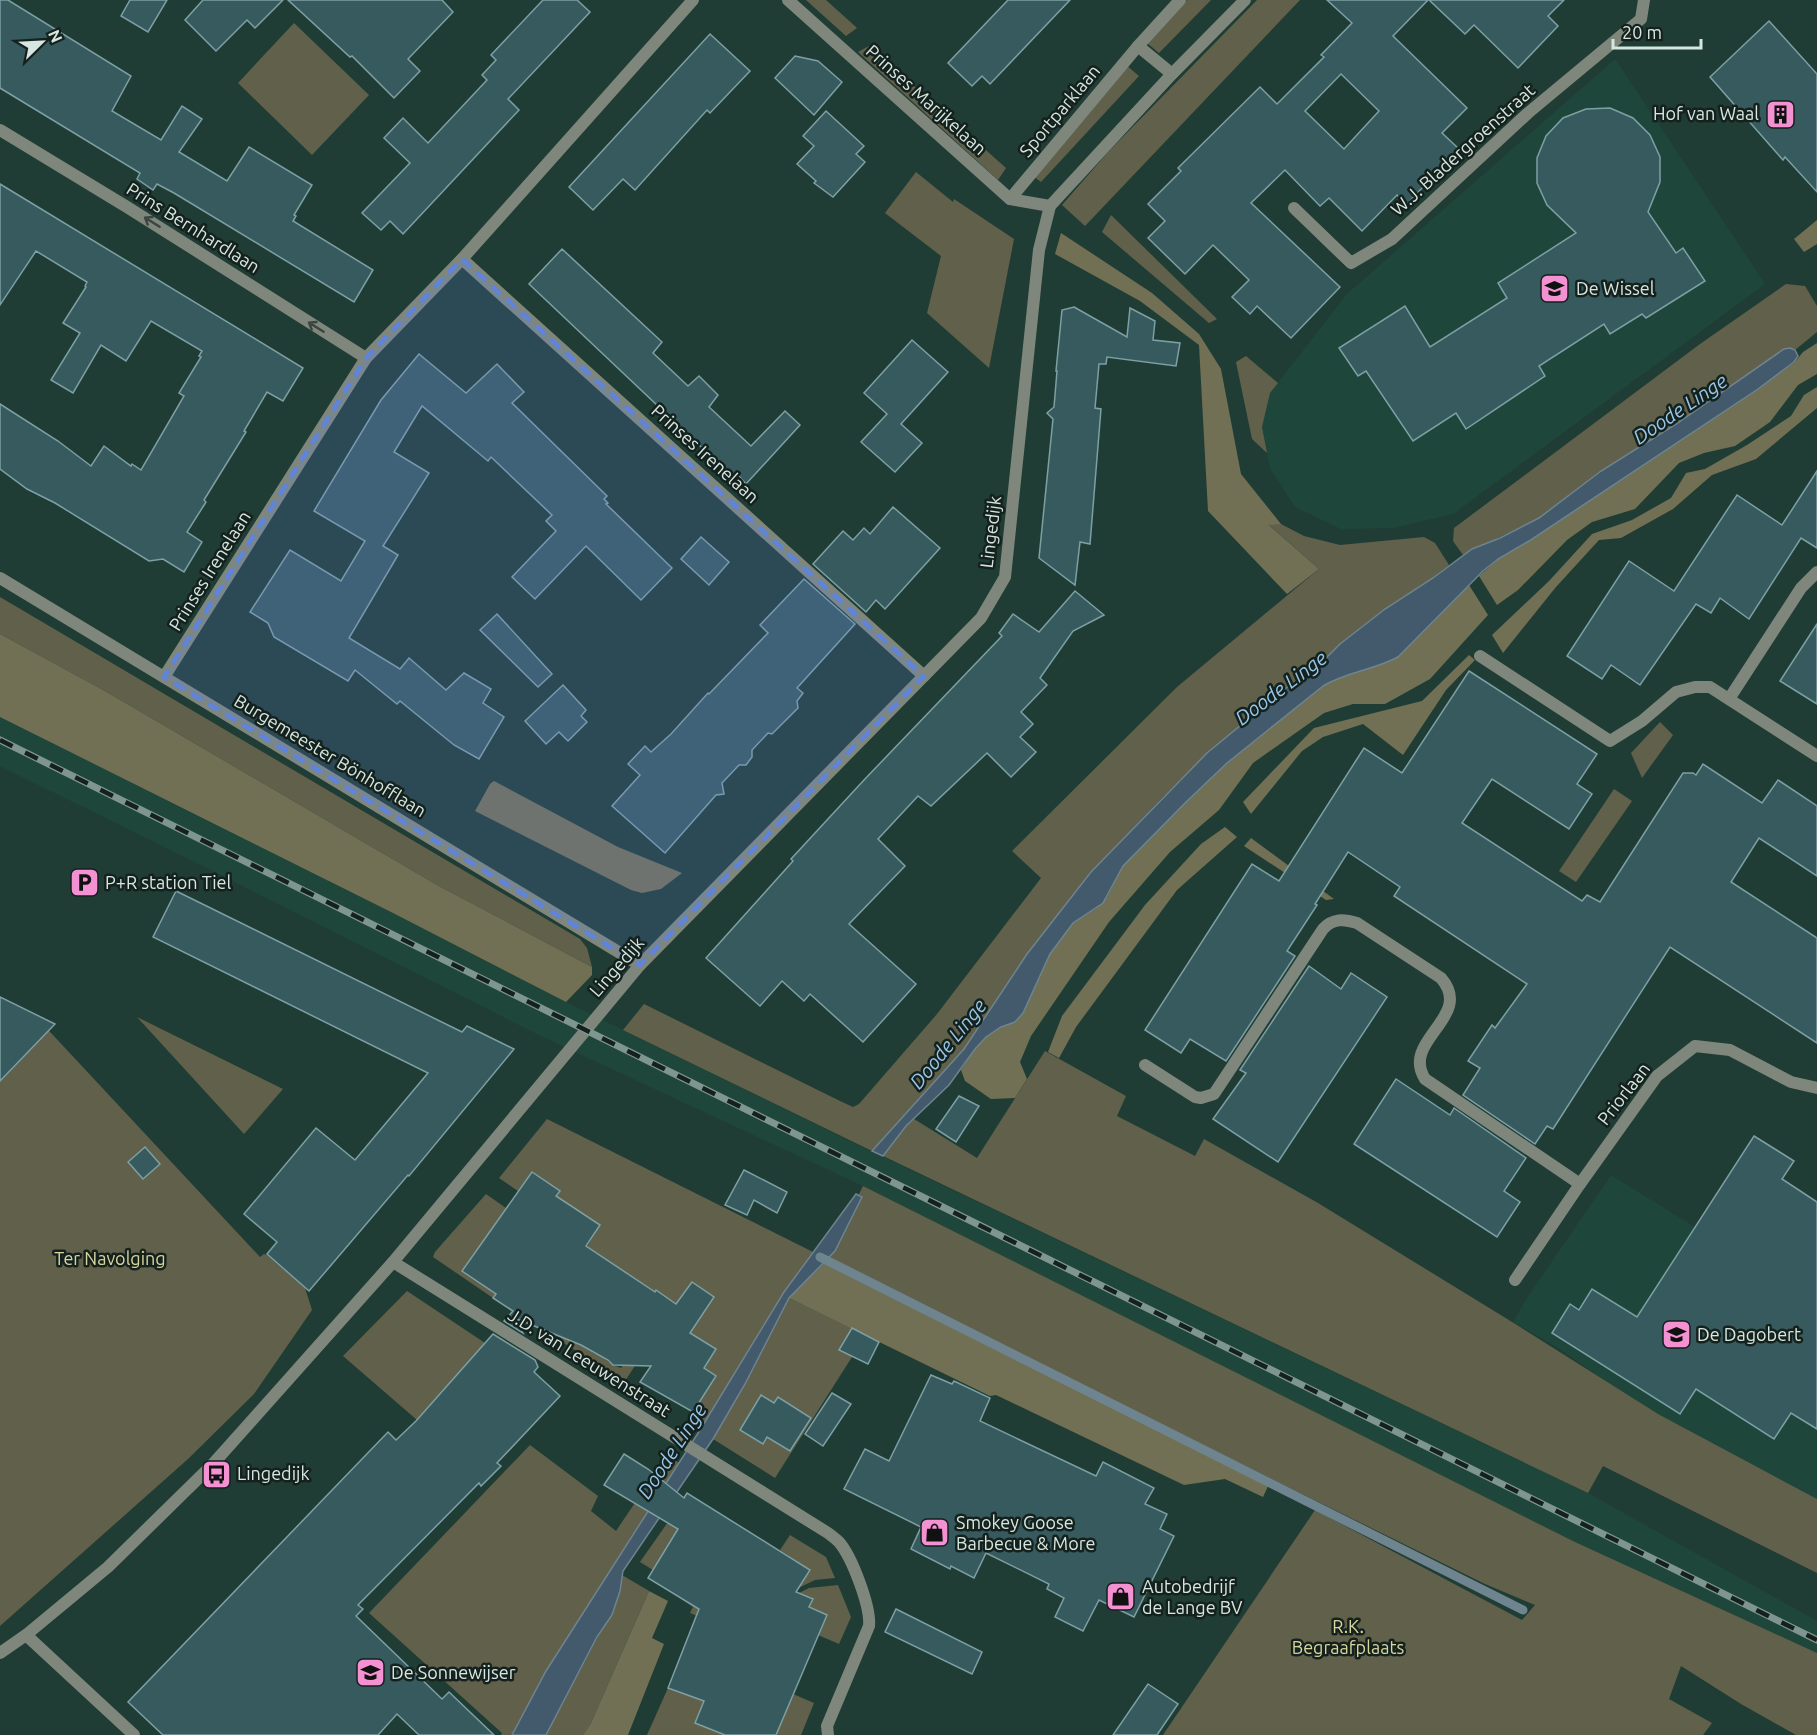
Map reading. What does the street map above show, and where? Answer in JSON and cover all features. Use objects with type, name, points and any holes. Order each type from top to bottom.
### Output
[{"type":"street","name":"Prinses Irenelaan","points":[[165,677],[366,358],[462,259],[693,0]]},
{"type":"street","name":"Prinses Marijkelaan","points":[[788,0],[1010,199]]},
{"type":"street","name":"Sportparklaan","points":[[1010,199],[1138,46],[1180,0]]},
{"type":"street","points":[[1010,199],[1050,206],[1172,74],[1245,0]]},
{"type":"street","name":"W.J. Bladergroenstraat","points":[[1294,208],[1351,263],[1365,256],[1392,239],[1528,113],[1641,19],[1644,0]]},
{"type":"street","points":[[1138,46],[1172,74]]},
{"type":"street","name":"Prins Bernhardlaan","points":[[0,130],[366,358]]},
{"type":"street","name":"Lingedijk","points":[[0,1653],[26,1635],[108,1566],[198,1479],[393,1262],[640,965],[981,618],[1005,577],[1039,250],[1050,206]]},
{"type":"street","name":"Prinses Irenelaan","points":[[462,259],[924,675]]},
{"type":"street","points":[[1729,699],[1801,588],[1817,572]]},
{"type":"street","name":"Burgemeester Bönhofflaan","points":[[0,578],[640,965]]},
{"type":"street","points":[[1480,656],[1610,741],[1642,721],[1676,692],[1695,687],[1710,687],[1817,756]]},
{"type":"street","points":[[1145,1065],[1195,1097],[1201,1098],[1214,1094],[1323,928],[1328,923],[1345,919],[1357,923],[1441,978],[1450,990],[1451,1005],[1419,1056],[1419,1067],[1425,1079],[1580,1184]]},
{"type":"street","name":"Priorlaan","points":[[1515,1280],[1657,1076],[1695,1046],[1730,1050],[1791,1082],[1817,1088]]},
{"type":"street","name":"J.D. van Leeuwenstraat","points":[[393,1262],[828,1533],[840,1543],[869,1608],[869,1626],[826,1732]]},
{"type":"street","points":[[26,1635],[134,1735]]},
{"type":"highlighted area","points":[[462,259],[924,676],[640,965],[164,677],[366,358]]},
{"type":"shaded area","name":"De Wissel","points":[[1615,59],[1765,284],[1453,514],[1393,528],[1341,529],[1295,507],[1270,468],[1262,427],[1270,393],[1347,294]]},
{"type":"shaded area","points":[[1817,220],[1817,244],[1804,252],[1794,239]]},
{"type":"shaded area","points":[[1061,233],[1152,293],[1199,334],[1221,369],[1241,474],[1281,524],[1269,525],[1319,569],[1287,594],[1208,511],[1199,345],[1140,301],[1055,254]]},
{"type":"shaded area","points":[[1817,343],[1817,374],[1798,385],[1770,422],[1735,446],[1704,453],[1679,463],[1635,509],[1592,522],[1567,540],[1518,590],[1497,605],[1479,576],[1498,559],[1529,541],[1758,389]]},
{"type":"shaded area","points":[[1817,387],[1817,408],[1756,459],[1712,475],[1673,509],[1621,538],[1599,540],[1556,587],[1503,653],[1492,635],[1549,581],[1592,534],[1632,520],[1671,498],[1686,473],[1705,469],[1747,445],[1791,416],[1804,395]]},
{"type":"shaded area","points":[[1469,585],[1488,615],[1430,679],[1385,704],[1353,704],[1324,713],[1253,763],[1219,810],[1170,852],[1109,922],[1031,1036],[1020,1062],[1027,1079],[1015,1098],[991,1099],[965,1081],[961,1070],[975,1049],[986,1037],[1001,1027],[1015,1022],[1023,1013],[1050,954],[1073,923],[1095,909],[1107,897],[1123,866],[1186,802],[1227,763],[1323,686],[1341,677],[1398,657]]},
{"type":"shaded area","points":[[0,634],[105,691],[437,885],[592,967],[592,975],[566,1002],[0,717]]},
{"type":"shaded area","points":[[1469,655],[1475,660],[1446,690],[1403,755],[1363,724],[1323,737],[1302,751],[1251,814],[1243,802],[1314,728],[1422,701]]},
{"type":"shaded area","points":[[0,717],[566,1002],[860,1146],[1588,1493],[1817,1621],[1817,1653],[1575,1542],[863,1186],[543,1037],[0,766]]},
{"type":"shaded area","points":[[494,781],[618,847],[682,873],[661,889],[642,893],[631,890],[475,811]]},
{"type":"shaded area","points":[[1225,827],[1237,837],[1177,890],[1076,1027],[1059,1058],[1048,1052],[1062,1016],[1145,905],[1201,844]]},
{"type":"shaded area","points":[[1251,838],[1334,899],[1326,900],[1244,846]]},
{"type":"shaded area","name":"De Dagobert","points":[[1611,1175],[1817,1303],[1817,1502],[1658,1418],[1558,1348],[1513,1322]]},
{"type":"shaded area","points":[[827,1260],[1269,1484],[1263,1497],[1225,1479],[1184,1485],[996,1395],[990,1396],[789,1298]]},
{"type":"shaded area","points":[[649,1591],[668,1601],[652,1638],[664,1644],[628,1735],[583,1735],[591,1723]]},
{"type":"green space","points":[[806,0],[826,0],[857,28],[846,36]]},
{"type":"green space","points":[[1187,0],[1211,0],[1159,53],[1147,43]]},
{"type":"green space","points":[[1257,0],[1300,0],[1085,226],[1062,205],[1109,151]]},
{"type":"green space","points":[[294,23],[369,95],[312,155],[238,83]]},
{"type":"green space","points":[[869,46],[1006,168],[998,180],[858,52]]},
{"type":"green space","points":[[1126,65],[1139,76],[1041,182],[1033,176]]},
{"type":"green space","points":[[916,172],[953,202],[954,199],[1014,239],[989,368],[927,313],[941,256],[885,213]]},
{"type":"green space","points":[[1111,215],[1217,319],[1209,323],[1102,232]]},
{"type":"green space","points":[[1786,284],[1805,286],[1817,306],[1817,332],[1795,350],[1784,349],[1676,424],[1601,471],[1539,518],[1463,555],[1453,541],[1454,528],[1700,344]]},
{"type":"green space","points":[[1246,356],[1278,383],[1270,393],[1262,427],[1267,453],[1252,439],[1236,362]]},
{"type":"green space","points":[[1268,524],[1281,524],[1304,536],[1340,545],[1424,537],[1435,543],[1449,565],[1385,609],[1340,644],[1320,664],[1286,688],[1207,753],[1161,799],[1091,872],[1027,954],[964,1049],[872,1151],[623,1030],[644,1004],[840,1101],[853,1107],[859,1104],[937,1014],[1041,878],[1012,851],[1177,687],[1319,569]]},
{"type":"green space","points":[[0,597],[580,939],[587,948],[592,967],[437,885],[105,691],[0,634]]},
{"type":"green space","points":[[1660,722],[1673,735],[1642,778],[1631,753]]},
{"type":"green space","points":[[1614,789],[1632,801],[1576,882],[1559,871]]},
{"type":"green space","points":[[137,1017],[283,1089],[244,1134]]},
{"type":"green space","name":"Ter Navolging","points":[[38,1019],[260,1257],[267,1255],[305,1288],[312,1310],[254,1394],[188,1459],[0,1626],[0,1047]]},
{"type":"green space","points":[[1045,1051],[1126,1096],[1117,1116],[1195,1156],[1204,1139],[1318,1203],[1658,1414],[1817,1499],[1817,1573],[1603,1466],[1588,1493],[883,1156],[914,1119],[977,1158]]},
{"type":"green space","points":[[547,1119],[813,1252],[784,1292],[705,1422],[693,1412],[716,1376],[704,1368],[716,1349],[666,1318],[590,1348],[593,1353],[621,1368],[637,1343],[646,1349],[625,1381],[557,1339],[561,1332],[582,1255],[600,1225],[556,1196],[559,1191],[532,1172],[518,1191],[499,1178]]},
{"type":"green space","name":"R.K. Begraafplaats","points":[[863,1186],[1575,1542],[1817,1653],[1817,1735],[1796,1735],[1681,1666],[1669,1699],[1712,1723],[1703,1735],[1163,1735],[1315,1510],[1522,1620],[1535,1605],[1485,1584],[827,1260],[835,1251],[862,1198],[858,1196]]},
{"type":"green space","points":[[486,1194],[506,1208],[462,1271],[496,1294],[493,1298],[433,1257]]},
{"type":"green space","points":[[407,1291],[485,1343],[417,1420],[343,1356]]},
{"type":"green space","points":[[789,1298],[866,1335],[775,1478],[713,1439],[745,1384]]},
{"type":"green space","points":[[530,1445],[598,1496],[591,1511],[616,1531],[667,1455],[679,1463],[546,1671],[512,1735],[501,1735],[502,1733],[369,1613]]},
{"type":"green space","points":[[668,1522],[678,1529],[729,1629],[690,1613],[693,1607],[676,1595],[680,1587],[640,1562]]},
{"type":"green space","points":[[790,1535],[826,1557],[835,1578],[815,1580],[755,1609],[810,1570],[780,1550]]},
{"type":"green space","points":[[622,1575],[649,1591],[591,1723],[583,1735],[546,1735],[611,1613],[618,1596]]},
{"type":"green space","points":[[838,1585],[851,1617],[839,1644],[818,1635],[827,1615],[809,1607],[812,1598],[799,1593],[809,1588]]},
{"type":"green space","points":[[799,1593],[791,1611],[775,1605]]},
{"type":"green space","points":[[736,1625],[695,1723],[725,1735],[647,1735],[668,1688],[692,1696]]},
{"type":"green space","points":[[793,1694],[814,1703],[801,1735],[776,1735]]},
{"type":"water","points":[[1784,349],[1795,350],[1798,356],[1794,362],[1758,389],[1529,541],[1498,559],[1483,571],[1398,657],[1341,677],[1323,686],[1227,763],[1123,866],[1103,903],[1073,923],[1050,954],[1023,1013],[1015,1022],[1001,1027],[986,1037],[949,1085],[906,1126],[883,1156],[872,1151],[964,1049],[1027,954],[1091,872],[1207,753],[1286,688],[1320,664],[1340,644],[1385,609],[1472,549],[1539,518],[1601,471],[1676,424]]},
{"type":"water","points":[[856,1194],[862,1197],[835,1251],[789,1298],[745,1384],[713,1439],[623,1571],[620,1591],[612,1615],[597,1637],[546,1735],[512,1735],[546,1671],[700,1430],[784,1292]]},
{"type":"building","points":[[0,0],[8,0],[131,76],[112,111],[161,140],[182,106],[202,119],[179,152],[227,181],[249,147],[312,185],[294,215],[296,216],[293,221],[373,270],[354,302],[174,193],[157,184],[153,190],[137,179],[140,173],[0,88]]},
{"type":"building","points":[[130,0],[167,0],[148,32],[121,16]]},
{"type":"building","points":[[203,0],[283,0],[255,28],[247,20],[216,51],[185,20]]},
{"type":"building","points":[[288,0],[442,0],[453,12],[408,59],[420,71],[394,98],[352,56],[350,57]]},
{"type":"building","points":[[543,0],[577,0],[590,12],[508,99],[519,110],[403,234],[390,221],[381,230],[362,213],[410,163],[384,138],[403,118],[428,143],[487,80],[482,75],[496,60],[491,55]]},
{"type":"building","points":[[1008,0],[1070,0],[990,84],[982,76],[972,86],[948,63]]},
{"type":"building","points":[[1327,0],[1428,0],[1393,36],[1467,108],[1442,133],[1459,149],[1406,205],[1397,195],[1362,231],[1329,198],[1320,206],[1285,170],[1251,203],[1340,287],[1291,338],[1257,306],[1250,314],[1232,297],[1249,280],[1213,245],[1185,274],[1148,238],[1165,221],[1148,204],[1181,171],[1178,168],[1260,87],[1277,104],[1324,57],[1321,55],[1352,23]],"holes":[[[1341,74],[1379,111],[1344,149],[1305,111]]]},
{"type":"building","points":[[1429,0],[1564,0],[1548,16],[1558,26],[1518,68],[1474,25],[1465,34]]},
{"type":"building","name":"Hof van Waal","points":[[1769,21],[1817,74],[1817,192],[1785,157],[1783,160],[1710,77]]},
{"type":"building","points":[[710,34],[750,71],[710,113],[707,110],[635,190],[623,179],[593,210],[569,187]]},
{"type":"building","points":[[795,56],[818,61],[842,82],[814,115],[775,78]]},
{"type":"building","points":[[1610,108],[1633,118],[1650,135],[1660,157],[1660,182],[1648,212],[1676,253],[1683,248],[1705,281],[1646,318],[1642,314],[1610,334],[1604,324],[1539,366],[1545,376],[1466,429],[1456,413],[1413,441],[1366,371],[1358,376],[1339,348],[1405,306],[1430,347],[1507,298],[1498,283],[1576,233],[1547,205],[1537,183],[1537,158],[1546,136],[1563,118],[1586,109]]},
{"type":"building","points":[[826,111],[864,146],[856,154],[865,162],[833,197],[814,183],[816,181],[797,164],[814,146],[803,136]]},
{"type":"building","points":[[0,184],[303,368],[283,401],[267,392],[244,431],[246,432],[187,532],[202,542],[184,572],[163,559],[149,561],[55,503],[27,489],[0,469],[0,404],[58,441],[91,466],[104,446],[131,466],[132,464],[141,470],[184,396],[179,393],[201,357],[199,356],[202,351],[151,321],[126,361],[101,345],[73,393],[51,380],[80,333],[63,323],[87,282],[36,251],[0,305]]},
{"type":"building","points":[[562,249],[662,342],[653,353],[688,386],[699,376],[718,395],[709,407],[751,446],[785,411],[800,425],[746,484],[737,474],[733,477],[529,284]]},
{"type":"building","points":[[1074,307],[1127,337],[1130,308],[1155,321],[1153,340],[1180,343],[1176,366],[1107,357],[1106,364],[1099,364],[1095,408],[1101,409],[1090,544],[1080,542],[1075,585],[1039,558],[1053,419],[1047,413],[1054,407],[1062,310]]},
{"type":"building","points":[[912,340],[948,372],[901,424],[922,443],[895,472],[861,442],[887,414],[864,393]]},
{"type":"building","points":[[419,354],[466,393],[497,364],[524,392],[512,403],[607,496],[604,499],[608,503],[606,504],[672,568],[641,600],[586,546],[535,599],[512,577],[556,531],[546,521],[552,515],[491,457],[488,461],[422,406],[394,452],[429,473],[383,546],[398,555],[349,638],[400,669],[409,658],[446,690],[464,673],[491,689],[483,703],[504,717],[479,759],[454,745],[400,701],[397,704],[355,670],[348,681],[274,637],[268,623],[250,612],[290,550],[341,581],[365,541],[314,511],[381,400]]},
{"type":"building","points":[[1817,471],[1817,548],[1801,538],[1749,619],[1720,598],[1711,613],[1696,604],[1640,685],[1611,665],[1602,679],[1567,656],[1629,561],[1674,591],[1737,495],[1782,525]]},
{"type":"building","points":[[893,507],[940,548],[885,609],[876,600],[866,612],[813,564],[843,531],[853,540],[864,528],[870,534]]},
{"type":"building","points":[[701,537],[729,562],[709,585],[681,559]]},
{"type":"building","points":[[804,579],[855,624],[797,688],[803,693],[797,701],[798,708],[752,750],[752,757],[746,765],[739,765],[722,783],[724,794],[716,795],[665,853],[612,806],[640,775],[628,764],[645,746],[651,752],[671,734],[768,633],[760,625]]},
{"type":"building","points":[[1075,591],[1104,615],[1073,631],[1040,678],[1047,685],[1021,712],[1033,724],[1020,737],[1036,752],[1011,777],[987,753],[931,806],[918,796],[878,839],[905,866],[849,924],[916,984],[863,1042],[810,994],[804,1001],[782,981],[760,1006],[706,958],[793,861],[791,859],[1002,636],[999,633],[1013,614],[1039,632]]},
{"type":"building","points":[[497,614],[552,674],[538,687],[480,630]]},
{"type":"building","points":[[1817,624],[1817,704],[1780,681]]},
{"type":"building","points":[[1469,671],[1597,754],[1577,784],[1592,794],[1569,829],[1492,779],[1462,823],[1582,901],[1587,895],[1600,902],[1683,773],[1696,775],[1703,764],[1762,803],[1778,780],[1817,806],[1817,876],[1759,838],[1731,882],[1817,938],[1817,1043],[1670,947],[1553,1129],[1547,1126],[1535,1144],[1463,1095],[1480,1068],[1468,1061],[1492,1025],[1495,1028],[1527,984],[1394,896],[1400,887],[1348,852],[1287,951],[1295,956],[1226,1061],[1190,1039],[1181,1053],[1145,1030],[1252,864],[1279,881],[1364,748],[1402,773]]},
{"type":"building","points":[[563,685],[586,710],[581,716],[587,722],[568,741],[559,732],[546,744],[525,721]]},
{"type":"building","points":[[176,891],[462,1032],[467,1026],[514,1049],[409,1176],[309,1291],[267,1254],[277,1242],[244,1214],[316,1128],[355,1160],[428,1073],[153,937]]},
{"type":"building","points":[[1309,966],[1341,989],[1351,973],[1387,997],[1278,1162],[1213,1119],[1246,1073],[1240,1070]]},
{"type":"building","points":[[0,997],[55,1024],[0,1081]]},
{"type":"building","points":[[1396,1079],[1450,1115],[1454,1108],[1526,1158],[1504,1191],[1520,1202],[1497,1237],[1354,1144]]},
{"type":"building","points":[[959,1096],[979,1106],[956,1142],[936,1129]]},
{"type":"building","points":[[1754,1136],[1794,1161],[1782,1179],[1817,1202],[1817,1429],[1791,1413],[1774,1439],[1696,1389],[1680,1414],[1552,1333],[1570,1304],[1579,1310],[1592,1289],[1637,1317]]},
{"type":"building","points":[[145,1147],[160,1164],[143,1179],[128,1162]]},
{"type":"building","points":[[744,1170],[787,1192],[777,1213],[754,1200],[747,1215],[725,1205]]},
{"type":"building","points":[[532,1172],[560,1191],[556,1196],[600,1225],[586,1246],[676,1304],[692,1282],[714,1297],[690,1333],[716,1349],[704,1368],[716,1376],[693,1412],[640,1382],[651,1366],[613,1365],[581,1345],[517,1319],[523,1333],[504,1321],[513,1311],[493,1298],[496,1294],[462,1271]]},
{"type":"building","points":[[852,1328],[879,1342],[868,1364],[839,1350]]},
{"type":"building","points":[[493,1334],[535,1360],[538,1367],[534,1372],[560,1396],[497,1463],[501,1466],[481,1486],[479,1483],[358,1605],[363,1609],[356,1616],[442,1699],[449,1692],[494,1735],[419,1735],[397,1714],[378,1735],[163,1735],[128,1702],[388,1432],[396,1440],[416,1421]]},
{"type":"building","points":[[931,1375],[952,1384],[954,1381],[990,1398],[980,1421],[1096,1476],[1103,1462],[1154,1488],[1145,1504],[1167,1514],[1160,1529],[1174,1536],[1134,1617],[1099,1600],[1083,1631],[1055,1617],[1064,1598],[1047,1589],[1049,1584],[986,1553],[974,1578],[951,1566],[950,1569],[911,1549],[921,1527],[844,1489],[865,1449],[889,1461]]},
{"type":"building","points":[[832,1393],[851,1404],[823,1446],[805,1434]]},
{"type":"building","points":[[761,1395],[774,1403],[778,1397],[811,1418],[790,1451],[767,1437],[763,1444],[740,1430]]},
{"type":"building","points":[[624,1454],[648,1469],[684,1498],[687,1493],[810,1570],[796,1592],[813,1599],[809,1607],[827,1615],[776,1735],[725,1735],[695,1723],[704,1701],[668,1688],[699,1609],[648,1578],[678,1529],[604,1485]]},
{"type":"building","points":[[896,1609],[982,1652],[972,1674],[885,1632]]},
{"type":"building","points":[[1148,1684],[1178,1704],[1157,1735],[1113,1735]]},
{"type":"waterway","points":[[820,1257],[1523,1610]]},
{"type":"railway","points":[[0,740],[1817,1640]]},
{"type":"place","name":"Hof van Waal","points":[[1780,114]]},
{"type":"place","name":"De Wissel","points":[[1555,289]]},
{"type":"place","name":"P+R station Tiel","points":[[84,883]]},
{"type":"place","name":"De Dagobert","points":[[1676,1335]]},
{"type":"place","name":"Lingedijk","points":[[216,1474]]},
{"type":"place","name":"Smokey Goose Barbecue & More","points":[[935,1533]]},
{"type":"place","name":"Autobedrijf de Lange BV","points":[[1121,1597]]},
{"type":"place","name":"De Sonnewijser","points":[[370,1673]]},
{"type":"water label","name":"Doode Linge","points":[[1680,409]]},
{"type":"water label","name":"Doode Linge","points":[[1281,688]]},
{"type":"water label","name":"Doode Linge","points":[[948,1044]]},
{"type":"water label","name":"Doode Linge","points":[[672,1451]]}]
